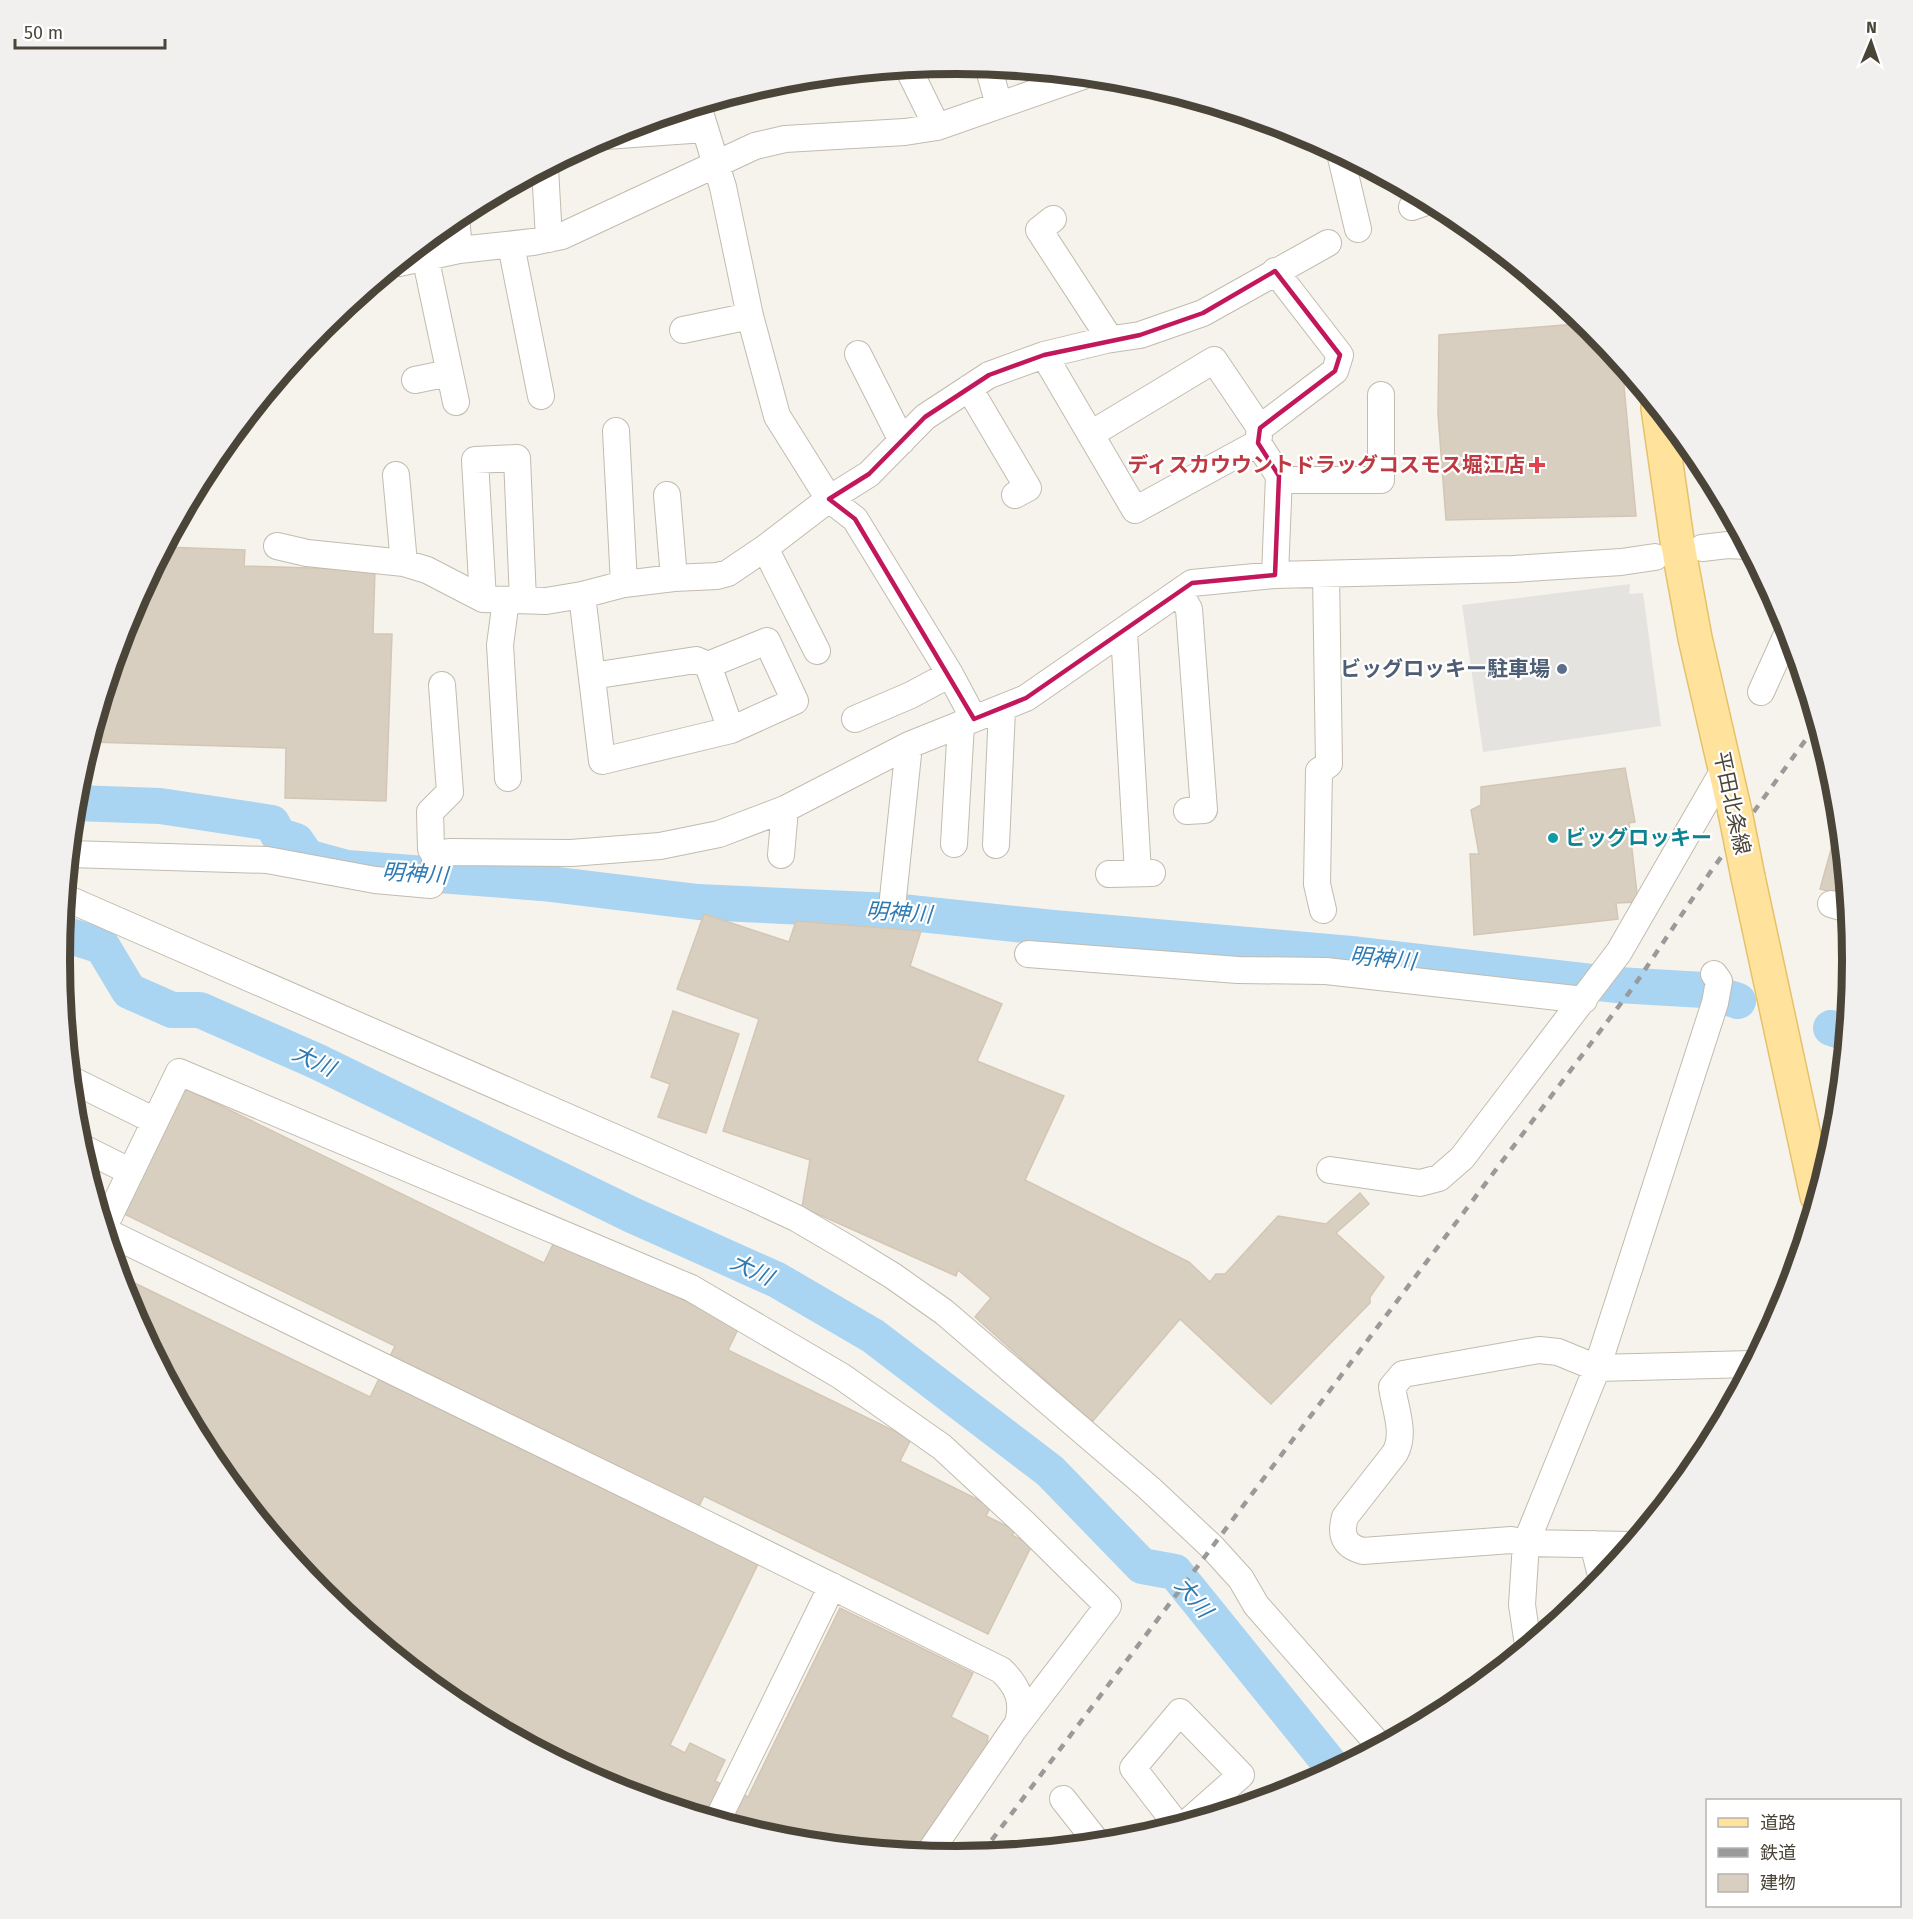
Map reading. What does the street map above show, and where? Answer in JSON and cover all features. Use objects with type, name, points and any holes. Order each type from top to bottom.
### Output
[{"type":"main road","name":"平田北条線","points":[[1660,421],[1679,551],[1695,638],[1814,1181]]},
{"type":"street","points":[[911,75],[937,127]]},
{"type":"street","points":[[990,75],[999,105]]},
{"type":"street","points":[[415,259],[459,250],[549,239],[593,223],[755,146],[785,139],[905,132],[937,127],[999,105],[1035,81],[1052,79]]},
{"type":"street","points":[[661,125],[702,117],[723,187],[750,316],[777,416],[829,499],[855,519],[950,674],[967,721],[954,844]]},
{"type":"street","points":[[1342,162],[1358,229]]},
{"type":"street","points":[[545,175],[549,239]]},
{"type":"street","points":[[1053,219],[1039,230],[1110,339]]},
{"type":"street","points":[[457,228],[459,250]]},
{"type":"street","points":[[277,546],[307,553],[404,563],[504,600],[546,601],[582,595],[624,584],[717,576],[728,573],[829,499],[869,474],[925,417],[989,375],[1044,355],[1110,339],[1140,335],[1203,313],[1328,243]]},
{"type":"street","points":[[511,245],[541,396]]},
{"type":"street","points":[[425,256],[456,402]]},
{"type":"street","points":[[1044,355],[1135,510],[1259,436],[1335,371],[1340,355],[1275,271]]},
{"type":"street","points":[[683,330],[750,316]]},
{"type":"street","points":[[858,354],[902,441]]},
{"type":"street","points":[[1091,434],[1214,360],[1259,436],[1279,476],[1275,575]]},
{"type":"street","points":[[415,380],[449,374]]},
{"type":"street","points":[[969,388],[1028,488],[1015,495]]},
{"type":"street","points":[[1279,476],[1291,480],[1381,480],[1381,395]]},
{"type":"street","points":[[616,431],[624,584]]},
{"type":"street","points":[[504,600],[475,460],[517,458],[500,645],[508,778]]},
{"type":"street","points":[[396,475],[404,563]]},
{"type":"street","points":[[667,495],[674,578]]},
{"type":"street","points":[[1702,548],[1739,546]]},
{"type":"street","points":[[765,548],[817,651]]},
{"type":"street","points":[[435,866],[449,852],[571,853],[660,846],[719,834],[785,809],[909,745],[1026,698],[1192,583],[1275,575],[1513,569],[1621,562],[1655,557]]},
{"type":"street","points":[[1323,910],[1317,884],[1318,771],[1329,764],[1326,574]]},
{"type":"street","points":[[1179,592],[1189,609],[1204,810],[1187,811]]},
{"type":"street","points":[[582,595],[602,761],[731,730],[795,700],[767,641],[708,665],[696,660],[592,676]]},
{"type":"street","points":[[1109,874],[1145,873],[1124,632]]},
{"type":"street","points":[[1761,692],[1783,643]]},
{"type":"street","points":[[708,665],[731,730]]},
{"type":"street","points":[[855,719],[911,695],[950,674]]},
{"type":"street","points":[[77,854],[267,860],[375,880],[431,885],[435,866],[431,849],[430,812],[450,792],[442,685]]},
{"type":"street","points":[[996,845],[1002,709]]},
{"type":"street","points":[[893,897],[909,745]]},
{"type":"street","points":[[1330,1170],[1420,1183],[1439,1178],[1462,1158],[1619,952],[1725,768]]},
{"type":"street","points":[[781,855],[785,809]]},
{"type":"street","points":[[72,901],[753,1198],[796,1218],[893,1276],[944,1312],[1149,1488],[1212,1547],[1241,1579],[1256,1605],[1375,1740]]},
{"type":"street","points":[[1028,954],[1238,970],[1326,971],[1588,995]]},
{"type":"street","points":[[1527,1637],[1522,1605],[1526,1543],[1597,1368],[1715,1003],[1719,981],[1714,974]]},
{"type":"street","points":[[109,1216],[179,1072],[691,1288],[850,1382],[942,1447],[1023,1522],[1108,1606],[1014,1729],[934,1845]]},
{"type":"street","points":[[80,1084],[155,1121]]},
{"type":"street","points":[[93,1153],[130,1172]]},
{"type":"street","points":[[116,1236],[1001,1670],[1012,1681],[1022,1710],[1014,1729]]},
{"type":"street","points":[[1622,1545],[1526,1543],[1512,1540],[1363,1551],[1354,1549],[1345,1542],[1342,1530],[1345,1517],[1400,1444],[1400,1430],[1392,1388],[1403,1374],[1539,1350],[1558,1352],[1597,1368],[1744,1364]]},
{"type":"street","points":[[1593,1544],[1599,1569]]},
{"type":"street","points":[[721,1813],[832,1586]]},
{"type":"street","points":[[1172,1818],[1133,1767],[1180,1712],[1241,1775],[1201,1810]]},
{"type":"street","points":[[1063,1799],[1091,1835]]},
{"type":"highlighted area","points":[[1275,271],[1340,355],[1335,371],[1260,428],[1258,443],[1279,476],[1275,575],[1192,583],[1026,698],[974,719],[855,519],[829,499],[869,474],[925,417],[989,375],[1044,355],[1140,335],[1203,313]]},
{"type":"shaded area","name":"ビッグロッキー駐車場","points":[[1630,584],[1629,594],[1643,593],[1661,726],[1483,752],[1462,605]]},
{"type":"building","name":"ディスカウウントドラッグコスモス堀江店","points":[[1574,324],[1623,375],[1636,516],[1446,520],[1438,414],[1439,335]]},
{"type":"building","points":[[173,547],[245,550],[244,566],[375,570],[373,634],[392,634],[386,801],[285,798],[286,748],[98,742],[118,675],[138,620]]},
{"type":"building","name":"ビッグロッキー","points":[[1625,768],[1635,822],[1629,823],[1638,902],[1616,903],[1618,919],[1474,935],[1470,854],[1479,854],[1471,810],[1481,805],[1481,787]]},
{"type":"building","points":[[1834,839],[1840,894],[1820,889]]},
{"type":"building","points":[[704,914],[789,942],[796,921],[921,931],[910,966],[1002,1004],[977,1061],[1064,1096],[1025,1180],[1189,1262],[1210,1282],[1216,1274],[1225,1274],[1278,1216],[1326,1224],[1360,1193],[1369,1204],[1336,1233],[1384,1277],[1370,1297],[1370,1303],[1271,1404],[1180,1319],[1092,1422],[975,1317],[991,1298],[958,1270],[956,1276],[802,1207],[810,1160],[723,1131],[759,1019],[677,989]]},
{"type":"building","points":[[673,1011],[739,1034],[706,1133],[658,1117],[670,1084],[651,1077]]},
{"type":"building","points":[[180,1086],[544,1263],[556,1238],[739,1327],[728,1350],[911,1439],[900,1461],[991,1506],[986,1516],[1015,1530],[1012,1535],[1032,1545],[988,1634],[704,1496],[688,1529],[758,1564],[670,1745],[685,1753],[690,1743],[725,1760],[715,1781],[748,1797],[840,1608],[973,1673],[951,1717],[988,1736],[987,1746],[918,1845],[841,1838],[784,1828],[727,1815],[617,1778],[513,1727],[464,1696],[417,1662],[372,1626],[330,1586],[290,1544],[254,1499],[220,1452],[189,1402],[162,1351],[132,1282],[370,1397],[395,1346],[118,1211]]},
{"type":"waterway","name":"明神川","points":[[85,803],[160,806],[272,823],[278,835],[296,841],[307,857],[347,868],[542,883],[698,902],[892,911],[1053,928],[1351,954],[1617,985],[1704,990],[1738,1001]]},
{"type":"waterway","name":"大川","points":[[71,936],[102,946],[129,991],[172,1010],[200,1010],[316,1061],[632,1215],[777,1280],[873,1336],[1050,1471],[1142,1566],[1175,1572],[1329,1763]]},
{"type":"waterway","name":"明神川","points":[[1831,1028],[1840,1031]]},
{"type":"railway","points":[[988,1845],[1634,986],[1709,874],[1812,731]]},
{"type":"place","name":"ディスカウウントドラッグコスモス堀江店","points":[[1537,465]]},
{"type":"place","name":"ビッグロッキー駐車場","points":[[1562,669]]},
{"type":"place","name":"ビッグロッキー","points":[[1553,838]]}]
